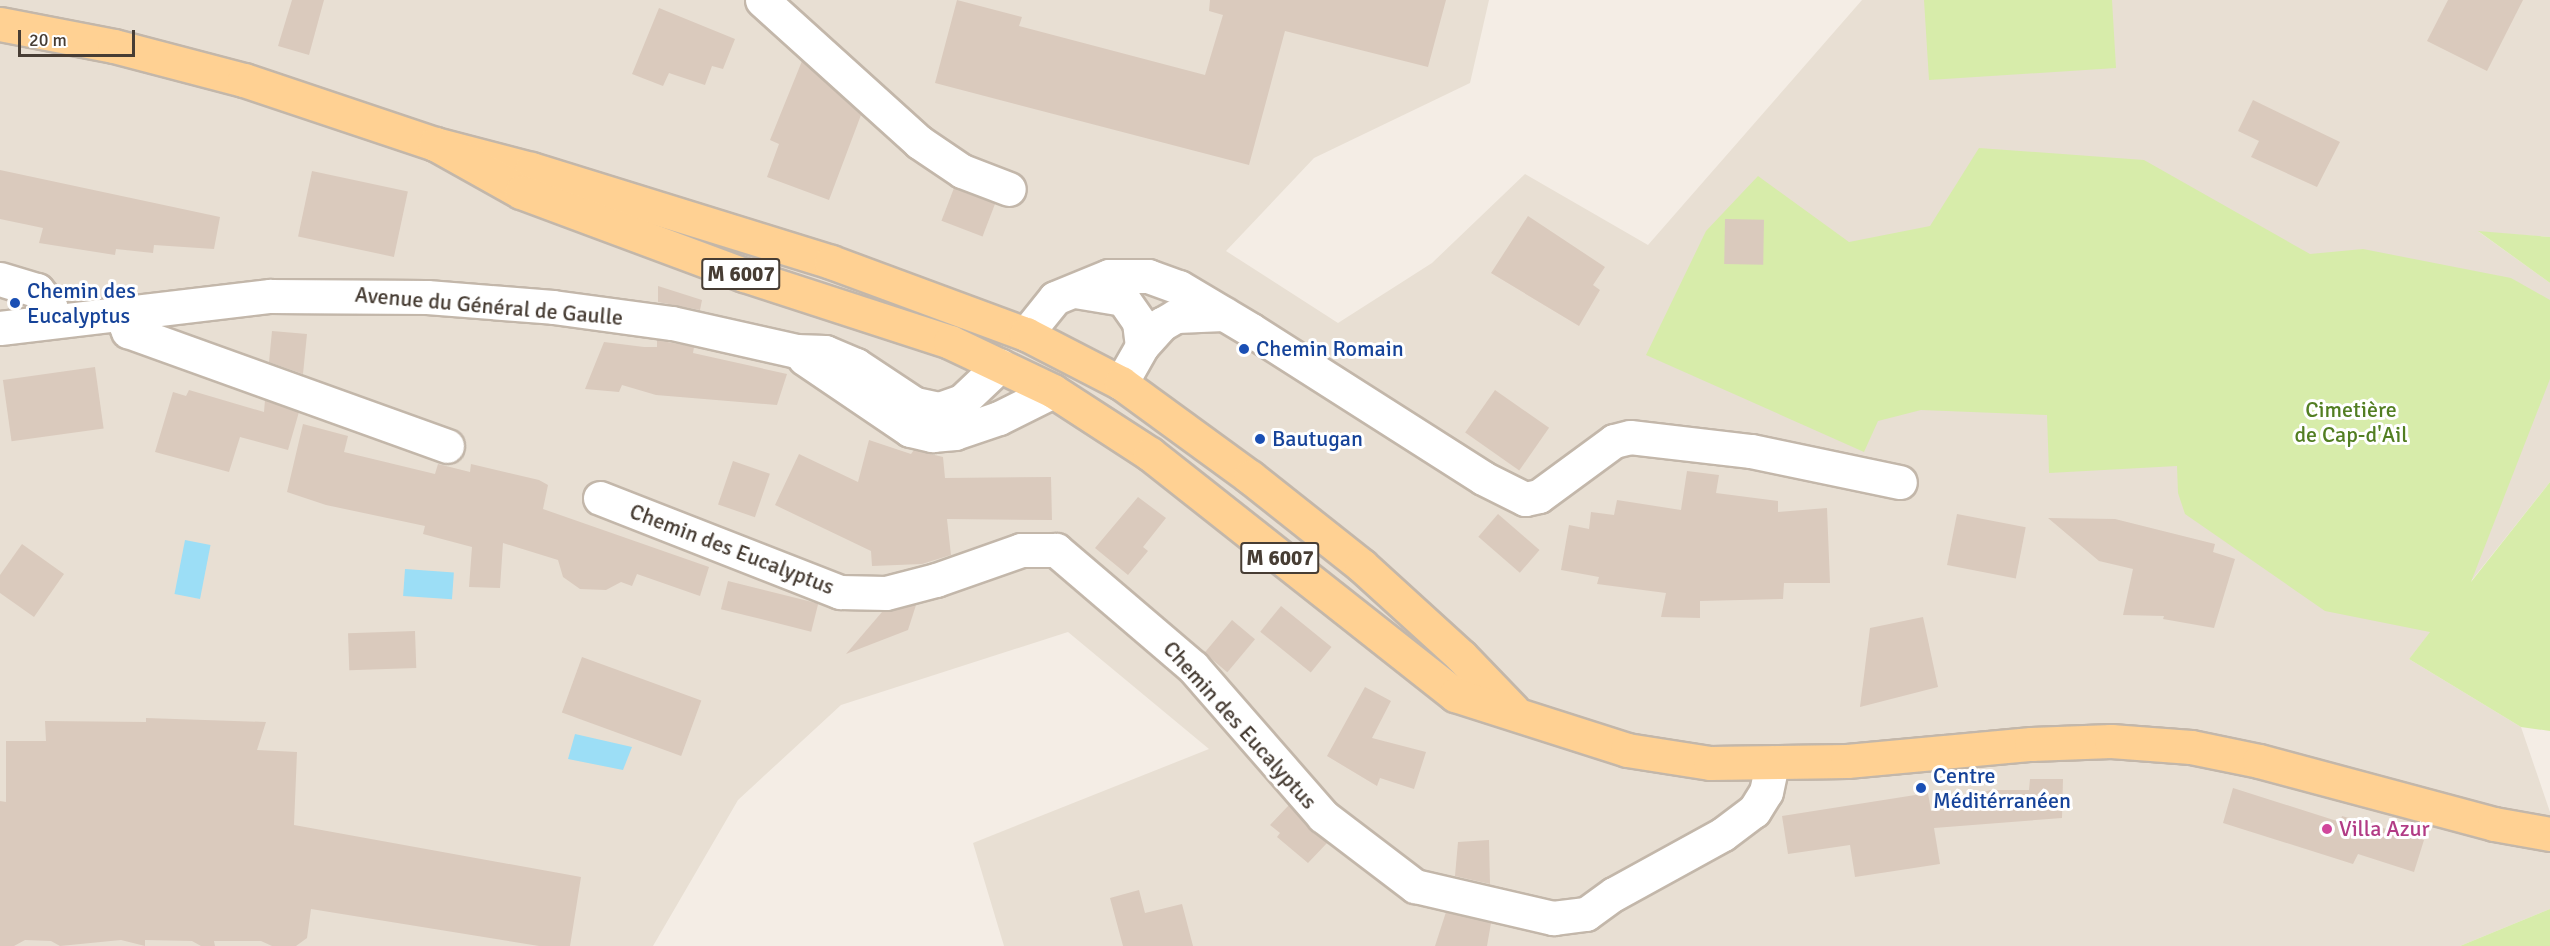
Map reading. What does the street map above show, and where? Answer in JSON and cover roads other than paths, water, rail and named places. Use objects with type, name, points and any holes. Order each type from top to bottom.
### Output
[{"type":"main road","name":"M 6007","points":[[0,24],[114,46],[244,80],[435,144],[531,169],[831,262],[1026,334],[1121,383],[1242,470],[1361,566],[1461,656],[1513,710]]},
{"type":"main road","name":"M 6007","points":[[435,144],[521,192],[744,275],[950,342],[1053,391],[1150,454],[1455,695],[1513,710],[1627,750],[1710,763],[1847,761],[2100,741],[2191,747],[2550,834]]},
{"type":"main road","points":[[1000,365],[1026,334],[1053,391],[1121,383]]},
{"type":"street","points":[[762,0],[919,142],[962,171],[1009,189]]},
{"type":"street","points":[[1026,334],[1055,298],[1109,276],[1148,276],[1179,287],[1508,492],[1525,499],[1539,496],[1614,441],[1630,437],[1751,451],[1900,482]]},
{"type":"street","points":[[0,279],[37,290],[50,306],[54,320]]},
{"type":"street","points":[[1073,291],[1123,299],[1139,322],[1142,346]]},
{"type":"street","name":"Avenue du Général de Gaulle","points":[[0,328],[270,296],[427,297],[553,307],[672,323],[796,351],[825,352],[856,365],[915,404],[939,409],[962,401],[1000,365]]},
{"type":"street","points":[[120,312],[128,331],[447,446]]},
{"type":"street","points":[[1121,383],[1142,346],[1162,324],[1176,316],[1224,314]]},
{"type":"street","name":"Avenue du Général de Gaulle","points":[[796,351],[910,430],[932,435],[955,433],[999,418],[1053,391]]},
{"type":"street","name":"Chemin des Eucalyptus","points":[[600,498],[840,592],[886,593],[936,580],[1021,550],[1056,550],[1193,667],[1323,816],[1415,885],[1553,918],[1586,914],[1614,894],[1723,834],[1754,811],[1766,792],[1772,763]]},
{"type":"water","points":[[185,540],[211,545],[200,599],[175,594]]},
{"type":"water","points":[[405,569],[454,572],[452,599],[403,596]]},
{"type":"water","points":[[575,734],[632,747],[623,770],[568,759]]},
{"type":"place","name":"Chemin des Eucalyptus","points":[[15,303]]},
{"type":"place","name":"Chemin Romain","points":[[1244,349]]},
{"type":"place","name":"Bautugan","points":[[1260,439]]},
{"type":"place","name":"Centre Méditérranéen","points":[[1921,788]]},
{"type":"place","name":"Villa Azur","points":[[2327,829]]},
{"type":"park label","name":"Cimetière de Cap-d'Ail","points":[[2351,422]]}]
